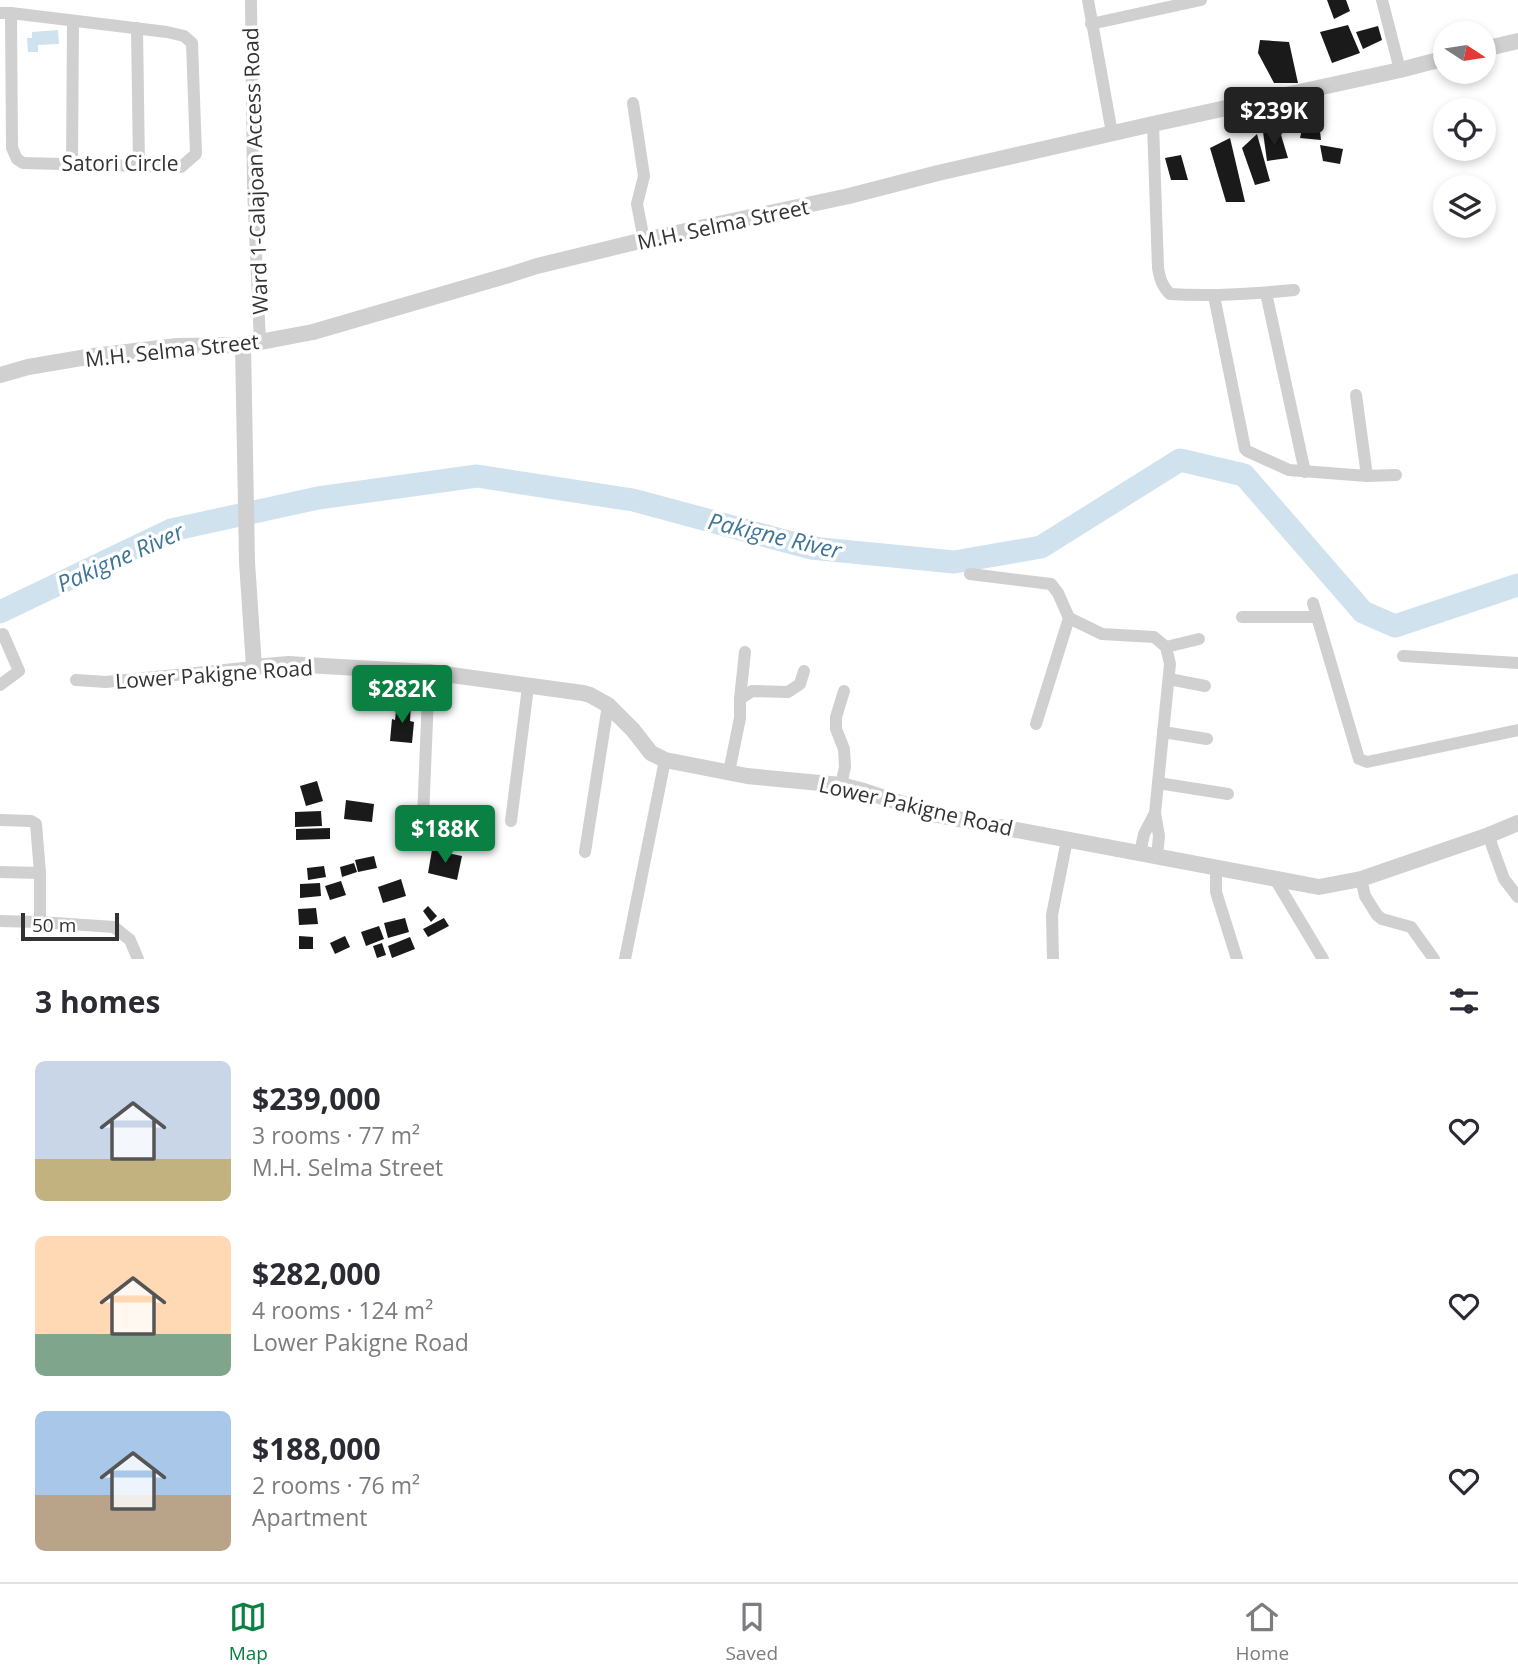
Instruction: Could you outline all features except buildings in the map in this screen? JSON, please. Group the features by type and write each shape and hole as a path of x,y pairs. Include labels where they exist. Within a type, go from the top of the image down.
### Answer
{"street":[{"name":"Ward 1-Calajoan Access Road","path":"251,0 254,216 260,342"},
{"path":"1088,0 1112,133"},
{"path":"1091,24 1201,0"},
{"path":"1382,0 1400,70"},
{"name":"Satori Circle","path":"6,13 73,21 184,36 192,43 195,155 181,167 23,163 17,159 12,148 6,74 6,13"},
{"path":"72,165 73,21"},
{"path":"137,28 139,166"},
{"path":"1496,46 1518,41"},
{"name":"M.H. Selma Street","path":"0,375 28,367 105,354 177,346 243,345 313,332 537,266 644,240 849,196 938,173 1433,61"},
{"path":"633,103 644,176 637,202 644,240"},
{"path":"1153,124 1158,268 1161,281 1170,294 1214,296 1294,290"},
{"path":"1266,293 1306,471"},
{"path":"1214,296 1245,449 1249,453 1289,470 1367,476 1396,475"},
{"path":"243,345 247,562 254,667"},
{"path":"1356,395 1367,476"},
{"path":"970,574 1051,584 1069,618 1102,634 1154,637 1166,647 1170,664 1155,813 1157,856"},
{"path":"1313,603 1359,760 1367,762 1518,730"},
{"path":"1242,617 1317,618"},
{"path":"1036,724 1069,618"},
{"path":"0,685 19,671 2,635 17,628"},
{"path":"1166,647 1199,639"},
{"path":"729,772 740,718 745,652"},
{"path":"1403,656 1518,663"},
{"name":"Lower Pakigne Road","path":"76,680 106,682 288,664 429,672 587,694 608,705 651,753 665,760 747,776 841,785 937,815 1319,887 1361,879 1518,823"},
{"path":"740,699 752,691 788,692 800,684 804,671"},
{"path":"422,842 429,672"},
{"path":"1169,679 1205,686"},
{"path":"511,821 528,687"},
{"path":"841,785 845,767 844,749 836,729 836,717 844,691"},
{"path":"585,852 608,705"},
{"path":"1163,732 1207,739"},
{"path":"625,959 665,760"},
{"path":"1158,783 1228,794"},
{"path":"1140,853 1144,834 1155,813"},
{"path":"0,820 31,821 36,824 40,922"},
{"path":"1489,835 1504,879 1518,897"},
{"path":"1053,959 1052,915 1067,839"},
{"path":"1216,867 1216,892 1237,959"},
{"path":"0,872 40,873"},
{"path":"1275,878 1323,959"},
{"path":"1361,879 1365,896 1377,915 1382,919 1411,927 1434,959"},
{"path":"0,921 114,927 130,940 138,959"}],"water":[{"path":"58,30 59,44 38,45 38,52 28,52 27,38 32,38 32,32"}],"waterway":[{"name":"Pakigne River","path":"0,612 171,530 318,498 477,476 633,500 811,548 954,562 1041,547 1180,460 1244,475 1363,612 1395,626 1518,585"}]}
